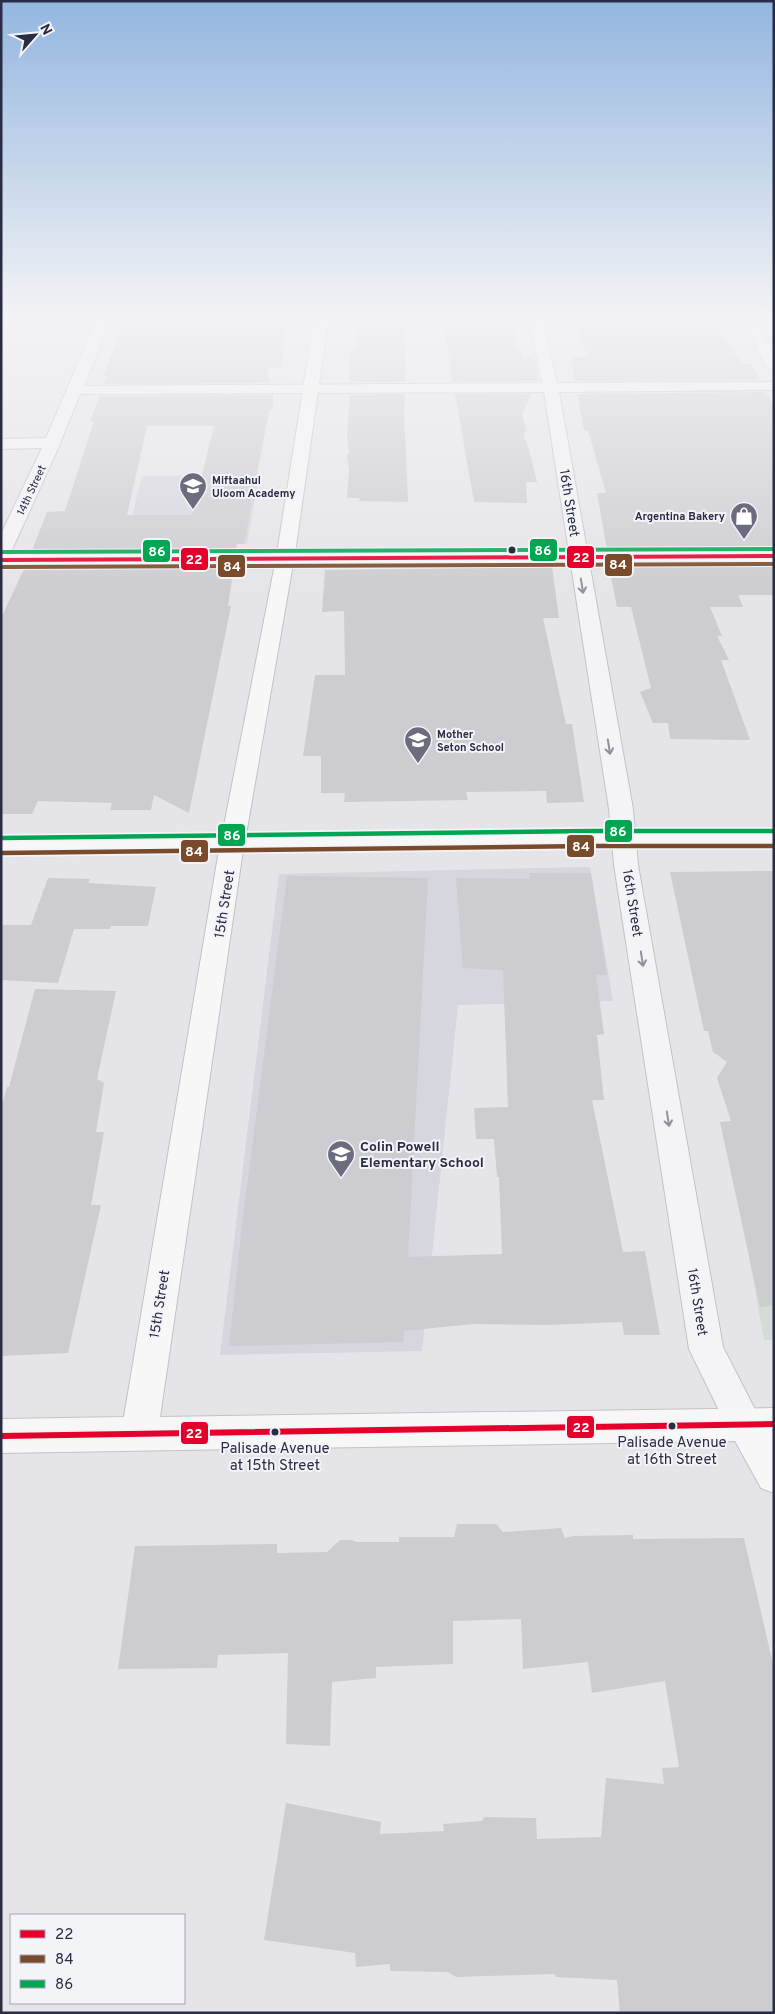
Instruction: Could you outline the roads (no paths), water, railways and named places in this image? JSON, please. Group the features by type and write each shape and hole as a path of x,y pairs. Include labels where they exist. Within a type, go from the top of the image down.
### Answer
{"street":[{"name":"14th Street","path":"1,554 67,408"},
{"name":"15th Street","path":"139,1435 232,844 285,558 309,408"},
{"name":"16th Street","path":"553,408 621,809 623,838 706,1349 759,1424 774,1476"},
{"path":"1,444 52,443"},
{"path":"1,560 774,556"},
{"path":"1,846 623,838 774,838"},
{"path":"1,1436 759,1424"}],"place":[{"name":"Miftaahul Uloom Academy","path":"193,510"},
{"name":"Argentina Bakery","path":"744,540"},
{"name":"Mother Seton School","path":"418,764"},
{"name":"Colin Powell Elementary School","path":"341,1178"},
{"name":"Palisade Avenue at 16th Street","path":"672,1426"},
{"name":"Palisade Avenue at 15th Street","path":"275,1432"}]}
